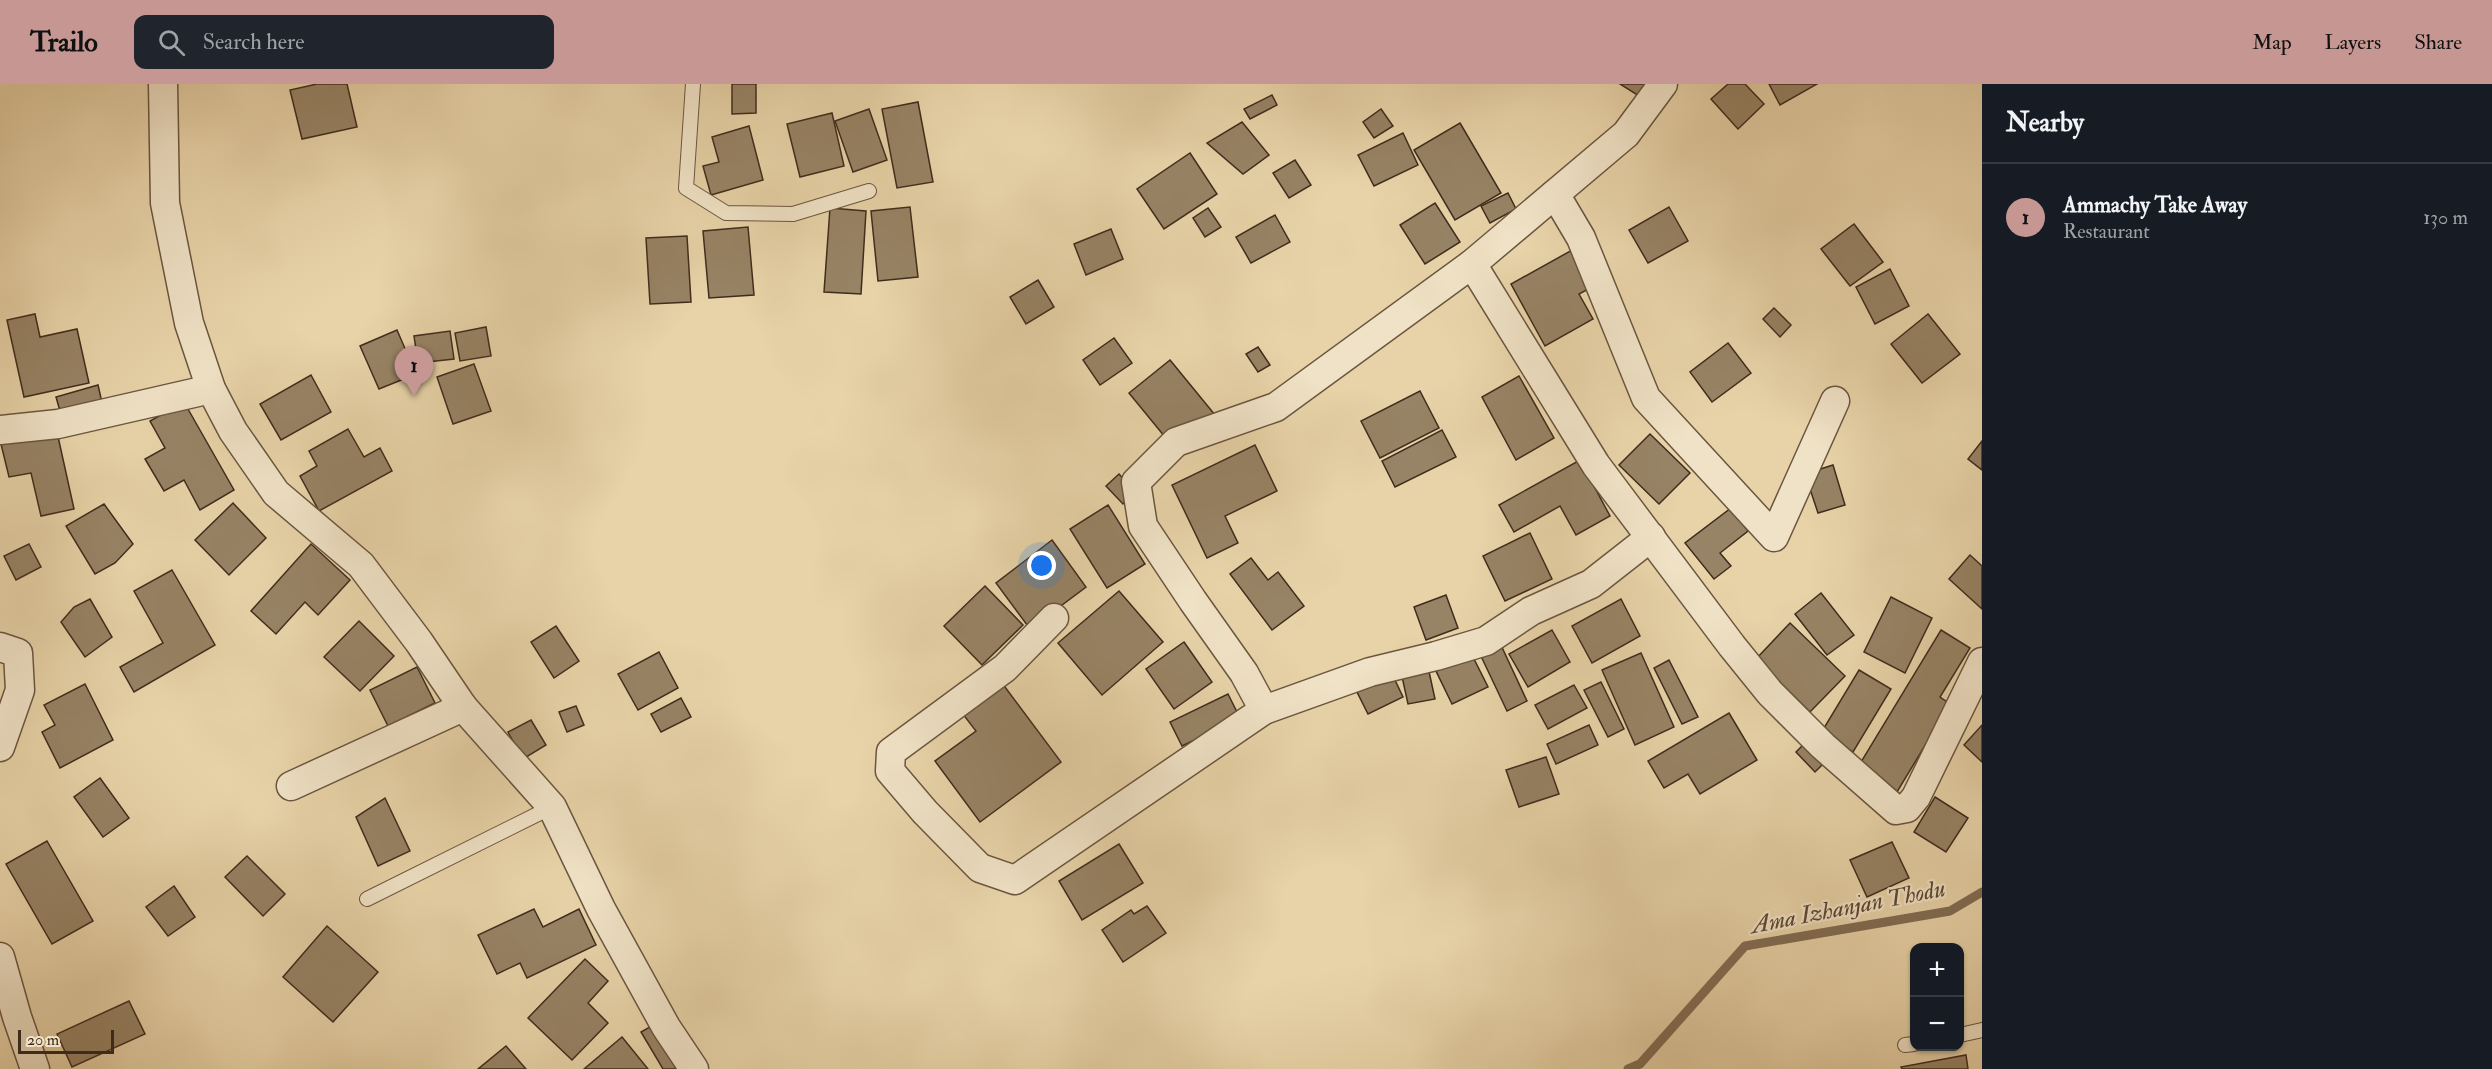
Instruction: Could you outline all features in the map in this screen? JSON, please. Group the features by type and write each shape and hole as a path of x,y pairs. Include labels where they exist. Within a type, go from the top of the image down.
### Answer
{"street":[{"path":"163,84 165,203 189,323 211,389 233,431 276,493 361,565 463,707 552,807 601,909 666,1027 694,1069"},
{"path":"1264,710 1244,673 1143,526 1136,482 1176,442 1276,407 1472,264 1626,134 1663,84"},
{"path":"1555,194 1581,238 1646,398 1774,537 1835,400"},
{"path":"1472,264 1596,465 1770,693 1823,746 1896,810 1907,808 1916,796 1982,662"},
{"path":"0,430 58,424 211,389"},
{"path":"1054,618 1005,668 891,752 890,771 925,812 980,868 1015,880 1264,710 1370,672 1436,656 1486,640 1531,612 1591,584 1651,537"},
{"path":"0,647 18,653 20,690 0,747"},
{"path":"291,786 463,707"},
{"path":"0,957 35,1069"}],"lane":[{"path":"693,84 686,188 726,213 793,214 869,191"},
{"path":"367,899 552,807"},
{"path":"1964,1034 1982,1030"}],"building":[{"path":"317,84 347,84 357,127 302,139 290,90"},
{"path":"732,84 756,84 756,113 732,114"},
{"path":"1620,84 1646,84 1639,96"},
{"path":"1728,84 1745,84 1764,104 1738,129 1711,99"},
{"path":"1769,84 1817,84 1780,105"},
{"path":"1272,95 1277,105 1250,119 1244,109"},
{"path":"918,102 933,182 897,188 882,109"},
{"path":"869,109 887,160 853,172 835,121"},
{"path":"1381,109 1393,126 1374,138 1363,122"},
{"path":"832,113 844,166 800,177 787,124"},
{"path":"1242,122 1269,155 1243,174 1207,143"},
{"path":"1460,123 1501,193 1455,220 1414,150"},
{"path":"749,126 763,180 711,195 703,166 719,162 712,137"},
{"path":"1403,133 1418,165 1374,186 1358,155"},
{"path":"1190,153 1217,194 1164,229 1137,189"},
{"path":"1295,160 1311,185 1289,198 1273,173"},
{"path":"1508,193 1516,209 1490,223 1481,206"},
{"path":"1435,203 1460,242 1425,264 1400,225"},
{"path":"910,207 918,277 878,281 871,211"},
{"path":"1669,207 1688,241 1648,263 1629,230"},
{"path":"830,208 866,211 861,294 824,292"},
{"path":"1208,208 1221,227 1205,237 1193,218"},
{"path":"1275,215 1290,242 1251,263 1236,237"},
{"path":"1854,224 1883,262 1850,286 1821,249"},
{"path":"748,227 754,295 709,298 703,231"},
{"path":"1111,229 1123,259 1086,275 1074,244"},
{"path":"687,236 691,302 650,304 646,238"},
{"path":"1574,249 1594,286 1579,294 1593,319 1545,346 1511,284"},
{"path":"1890,269 1909,306 1875,324 1856,287"},
{"path":"1038,280 1054,307 1026,324 1010,297"},
{"path":"1774,308 1791,325 1780,337 1763,319"},
{"path":"35,314 40,337 77,329 89,383 24,397 7,320"},
{"path":"1928,314 1960,354 1922,383 1891,344"},
{"path":"486,327 491,356 460,361 455,333"},
{"path":"397,330 416,374 379,389 360,346"},
{"path":"450,331 454,359 418,363 414,336"},
{"path":"1114,338 1132,363 1100,385 1083,360"},
{"path":"1728,343 1751,373 1712,402 1690,372"},
{"path":"1258,347 1270,365 1258,372 1246,354"},
{"path":"1170,360 1215,415 1174,448 1129,393"},
{"path":"474,364 491,411 453,424 437,377"},
{"path":"311,375 331,412 281,440 260,404"},
{"path":"1519,376 1554,438 1516,460 1482,397"},
{"path":"98,385 103,407 62,418 56,397"},
{"path":"1420,391 1439,428 1380,458 1361,421"},
{"path":"184,402 234,490 200,510 184,480 164,491 145,459 165,448 150,421"},
{"path":"348,429 364,457 380,448 392,471 319,511 300,476 317,466 309,451"},
{"path":"1442,430 1456,457 1395,487 1382,461"},
{"path":"57,432 74,509 41,516 31,473 9,477 1,444"},
{"path":"1650,434 1690,473 1659,504 1619,465"},
{"path":"1982,441 1982,470 1968,459"},
{"path":"1255,445 1277,491 1225,516 1238,543 1207,558 1172,485"},
{"path":"1580,460 1610,516 1576,535 1560,506 1514,532 1499,505"},
{"path":"1833,465 1845,505 1818,513 1805,474"},
{"path":"1119,474 1135,492 1123,504 1106,486"},
{"path":"233,503 266,538 229,575 195,540"},
{"path":"104,504 133,544 115,563 95,574 66,526"},
{"path":"1108,505 1145,564 1107,588 1070,529"},
{"path":"1731,508 1748,531 1720,553 1731,566 1714,579 1685,543"},
{"path":"1530,533 1552,579 1505,601 1483,556"},
{"path":"1052,540 1086,587 1030,629 996,583"},
{"path":"29,544 41,567 16,580 4,556"},
{"path":"311,544 350,580 318,615 305,602 276,634 251,611"},
{"path":"1970,555 1982,566 1982,609 1949,579"},
{"path":"1251,558 1268,580 1278,572 1304,606 1272,630 1230,574"},
{"path":"172,570 215,645 134,692 120,667 163,643 134,591"},
{"path":"985,586 1023,625 982,665 944,626"},
{"path":"1119,591 1163,642 1102,695 1058,643"},
{"path":"1821,593 1854,635 1827,655 1795,614"},
{"path":"1446,595 1458,628 1426,640 1414,607"},
{"path":"1891,597 1932,618 1905,673 1864,652"},
{"path":"90,599 112,637 85,657 61,622 74,607"},
{"path":"1621,599 1640,636 1592,663 1572,626"},
{"path":"359,621 394,656 360,691 324,657"},
{"path":"1790,623 1845,676 1810,712 1756,659"},
{"path":"556,626 579,661 554,678 531,642"},
{"path":"1552,630 1570,662 1528,687 1509,654"},
{"path":"1941,630 1970,648 1940,697 1950,704 1897,792 1858,767"},
{"path":"1184,642 1212,682 1174,709 1146,669"},
{"path":"1500,643 1527,701 1507,711 1479,652"},
{"path":"659,652 678,688 638,710 618,674"},
{"path":"1641,653 1674,727 1635,745 1602,670"},
{"path":"1472,655 1488,687 1452,704 1436,671"},
{"path":"1669,660 1698,717 1682,724 1654,668"},
{"path":"417,667 435,703 388,726 370,690"},
{"path":"1428,667 1435,699 1408,704 1401,672"},
{"path":"1859,670 1891,689 1853,752 1821,733"},
{"path":"1393,676 1403,697 1368,714 1357,692"},
{"path":"1601,682 1624,729 1608,737 1584,690"},
{"path":"1002,683 1061,762 980,822 935,761 976,731 962,713"},
{"path":"85,684 113,740 60,768 42,732 55,725 44,705"},
{"path":"1574,685 1587,708 1548,729 1535,705"},
{"path":"1228,694 1240,718 1182,746 1170,722"},
{"path":"681,698 691,717 661,732 651,714"},
{"path":"576,706 584,725 567,732 559,712"},
{"path":"1729,713 1757,760 1700,794 1688,774 1664,788 1648,761"},
{"path":"531,720 546,745 523,759 508,732"},
{"path":"1589,725 1598,745 1556,764 1547,744"},
{"path":"1982,725 1982,762 1964,745"},
{"path":"1806,742 1825,762 1815,772 1796,752"},
{"path":"1546,757 1559,794 1519,807 1506,770"},
{"path":"100,778 129,818 103,837 74,797"},
{"path":"1935,797 1968,818 1946,852 1914,832"},
{"path":"385,798 410,851 378,866 356,817"},
{"path":"47,841 93,921 52,944 6,864"},
{"path":"1892,842 1909,878 1867,897 1850,860"},
{"path":"1119,844 1143,883 1082,920 1059,881"},
{"path":"247,856 285,894 263,916 225,877"},
{"path":"174,886 195,917 168,936 146,907"},
{"path":"1147,906 1166,933 1123,962 1102,930 1131,910 1134,914"},
{"path":"534,909 543,927 579,909 596,945 527,978 520,963 497,974 478,935"},
{"path":"327,926 378,972 333,1022 283,977"},
{"path":"585,959 608,981 588,1003 608,1023 572,1060 528,1018"},
{"path":"129,1001 145,1034 72,1067 57,1034"},
{"path":"655,1024 679,1066 674,1069 663,1069 641,1032"},
{"path":"622,1037 648,1069 584,1069"},
{"path":"506,1046 526,1069 478,1069"},
{"path":"1966,1055 1968,1069 1902,1069 1901,1067"}],"waterway":[{"name":"Ama Izhanjan Thodu","path":"1628,1069 1640,1064 1745,946 1950,911 1982,892"}],"place":[{"name":"Ammachy Take Away","path":"414,396"}]}
